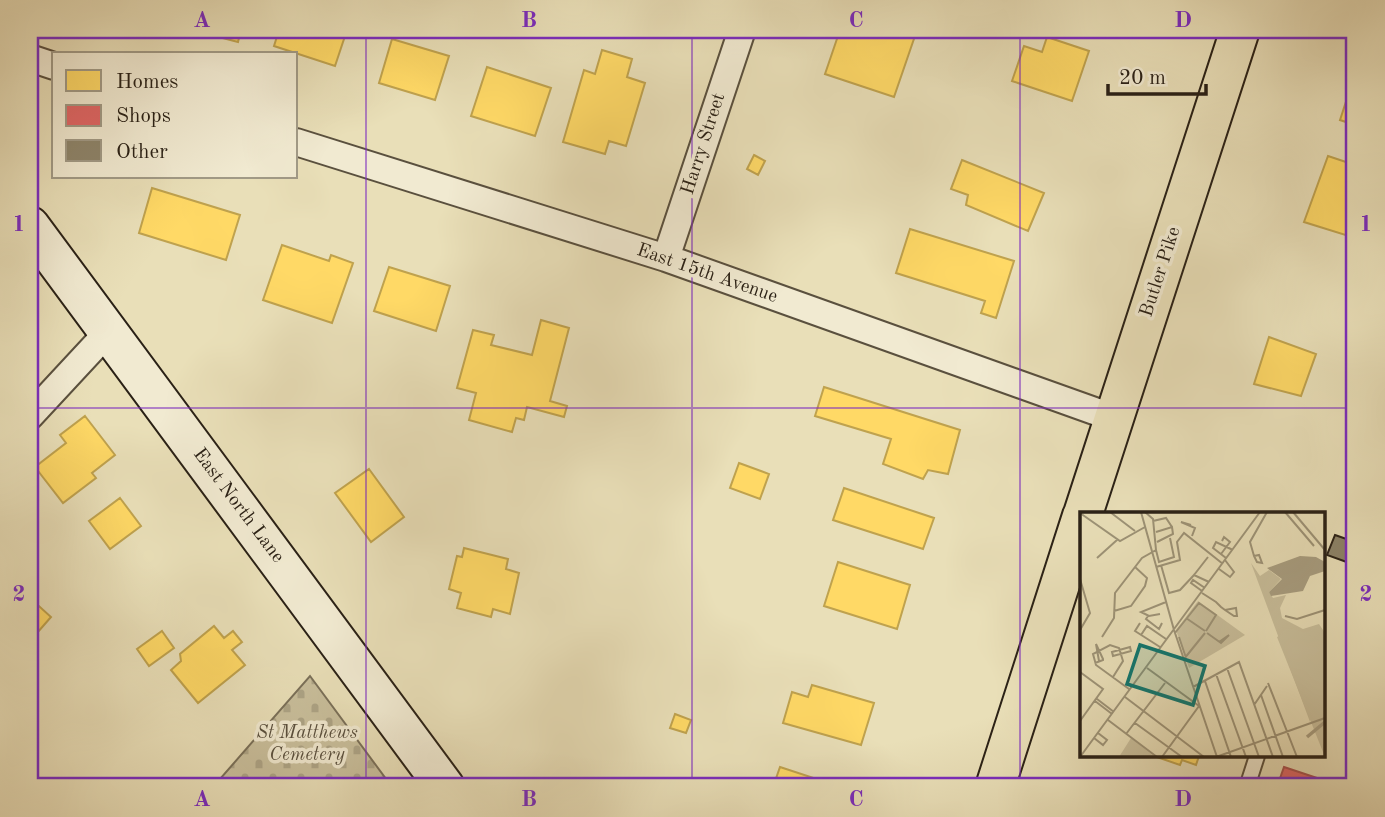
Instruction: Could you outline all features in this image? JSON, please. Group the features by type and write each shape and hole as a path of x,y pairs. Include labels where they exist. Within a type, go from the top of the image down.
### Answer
{"main road":[{"name":"Butler Pike","path":"1084,512 1240,30"},
{"name":"Butler Pike","path":"995,787 1080,524"}],"street":[{"name":"Harry Street","path":"666,258 743,30"},
{"path":"30,58 52,65"},
{"name":"East 15th Avenue","path":"298,143 666,258 1114,418"},
{"name":"East North Lane","path":"30,226 445,787"},
{"path":"30,416 108,332"}],"lane":[{"path":"1247,787 1256,758"}],"green space":[{"name":"St Matthews Cemetery","path":"310,676 392,787 213,787"}],"building: Homes":[{"path":"192,30 241,30 238,42"},
{"path":"279,30 347,30 335,66 274,46"},
{"path":"840,30 917,30 894,97 825,74"},
{"path":"1047,37 1089,51 1072,101 1012,81 1024,46 1042,52"},
{"path":"392,39 449,56 435,100 379,83"},
{"path":"602,50 632,59 627,77 645,83 626,146 609,141 605,154 563,142 584,70 595,74"},
{"path":"487,67 551,88 535,136 471,116"},
{"path":"1355,80 1355,125 1340,120"},
{"path":"754,155 765,161 758,175 747,169"},
{"path":"1328,156 1355,165 1355,238 1304,222"},
{"path":"962,160 1044,193 1028,231 966,205 968,195 951,189"},
{"path":"152,188 240,215 226,260 139,233"},
{"path":"910,229 1014,261 996,318 981,313 985,301 896,273"},
{"path":"282,245 329,261 331,255 353,263 332,323 263,300"},
{"path":"389,267 450,286 436,331 374,311"},
{"path":"541,320 569,328 550,401 567,406 564,417 527,407 524,420 516,418 512,432 469,420 476,393 457,388 473,330 494,335 491,345 532,355"},
{"path":"1269,337 1316,354 1301,396 1254,384"},
{"path":"824,387 960,430 948,474 928,470 923,479 883,464 891,439 815,416"},
{"path":"85,416 115,455 92,473 96,478 63,503 35,467 66,443 60,435"},
{"path":"739,463 769,474 760,499 730,488"},
{"path":"369,469 404,517 371,542 335,493"},
{"path":"844,488 934,518 923,549 833,520"},
{"path":"120,498 141,526 110,549 89,521"},
{"path":"464,548 508,559 506,569 519,573 510,614 493,609 491,617 457,608 461,593 449,589 457,556 462,557"},
{"path":"838,562 910,585 897,629 824,606"},
{"path":"30,598 51,617 37,633 30,627"},
{"path":"214,626 224,638 233,631 242,642 232,650 245,665 198,703 171,670 181,661 180,654"},
{"path":"162,631 174,648 149,666 137,649"},
{"path":"812,685 874,703 861,745 783,723 792,692 808,697"},
{"path":"675,714 691,720 686,733 670,728"},
{"path":"1160,758 1198,758 1196,765 1182,760 1180,765"},
{"path":"780,767 835,785 773,787"}],"building: Shops":[{"path":"1284,767 1344,787 1277,787"}],"building: Other":[{"path":"1335,535 1355,542 1355,565 1327,555"}]}
